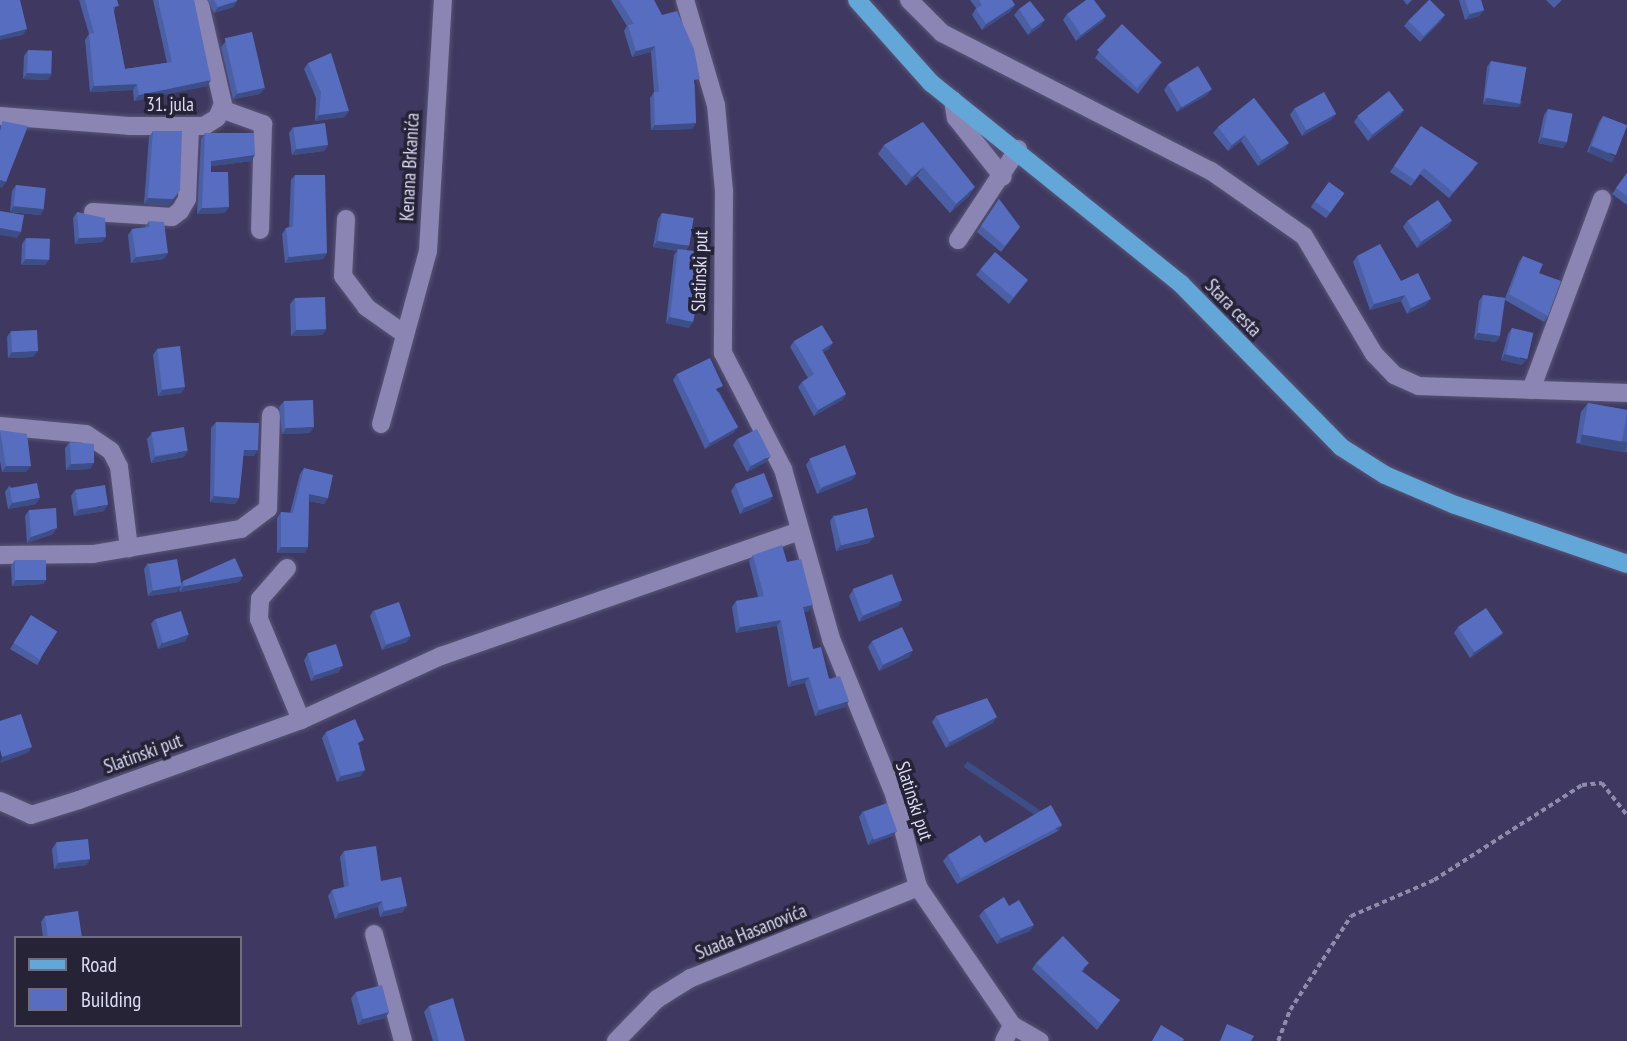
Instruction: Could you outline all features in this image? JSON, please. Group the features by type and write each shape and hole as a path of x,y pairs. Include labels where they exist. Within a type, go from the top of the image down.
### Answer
{"main road":[{"name":"Stara cesta","path":"857,0 953,100 1018,149 1181,284 1340,447 1385,475 1455,505 1627,564"}],"street":[{"name":"31. jula","path":"0,116 204,126 221,109 199,0"},
{"name":"Kenana Brkanića","path":"381,424 403,333 428,251 443,0"},
{"name":"Slatinski put","path":"685,0 716,105 724,192 723,353 783,469 831,639 894,794 918,887 1008,1033 1040,1041"},
{"path":"909,0 942,33 1211,171 1304,236 1374,354 1394,375 1419,386 1627,393"},
{"path":"953,100 957,118 1003,177"},
{"path":"221,109 262,124 260,230"},
{"path":"93,212 172,217 180,211 187,199 190,126"},
{"path":"958,240 1003,177 1018,149"},
{"path":"1531,390 1602,200"},
{"path":"346,219 343,276 366,307 403,333"},
{"path":"0,555 129,548 241,529 259,519 268,509 271,415"},
{"path":"0,426 86,434 111,451 119,467 129,548"},
{"name":"Slatinski put","path":"0,801 31,815 301,720 442,656 800,531"},
{"path":"287,568 260,599 259,618 301,720"},
{"name":"Suada Hasanovića","path":"616,1041 656,999 691,978 918,887"},
{"path":"373,934 403,1041"}],"path":[{"path":"1278,1041 1290,1010 1351,916 1434,880 1583,785 1602,783 1627,816"}],"building":[{"path":"0,0 20,0 27,29 0,36"},
{"path":"85,0 117,0 119,6 113,7 125,69 172,62 158,0 194,0 211,80 139,95 137,84 94,86 89,34 94,33"},
{"path":"214,0 237,0 237,1 218,7"},
{"path":"619,0 654,0 662,15 677,11 694,49 700,79 694,80 696,123 655,125 654,92 659,92 655,46 636,51 628,25 634,24"},
{"path":"979,0 1012,0 1015,5 986,24 976,9 982,5"},
{"path":"1086,0 1094,0 1106,16 1081,35 1067,14"},
{"path":"1429,0 1445,15 1424,36 1408,21"},
{"path":"1465,0 1481,0 1484,10 1470,14"},
{"path":"1030,1 1045,20 1032,29 1019,9"},
{"path":"1122,24 1162,62 1137,88 1097,50"},
{"path":"252,32 265,88 238,94 225,38"},
{"path":"28,50 52,51 51,74 27,73"},
{"path":"331,53 349,111 319,115 321,92 308,63"},
{"path":"1491,61 1526,67 1520,104 1485,97"},
{"path":"1198,66 1212,89 1182,107 1168,84"},
{"path":"1389,91 1404,110 1372,135 1357,116"},
{"path":"1324,92 1336,114 1306,130 1294,108"},
{"path":"1254,98 1289,143 1262,160 1245,135 1232,145 1218,127"},
{"path":"1548,109 1573,114 1567,142 1542,137"},
{"path":"1603,116 1627,125 1616,155 1592,146"},
{"path":"2,121 28,126 6,182 0,180"},
{"path":"923,122 975,187 956,204 923,167 912,177 884,145"},
{"path":"325,123 328,145 296,149 293,127"},
{"path":"1421,126 1478,163 1453,192 1424,168 1415,180 1394,166"},
{"path":"153,131 182,131 180,190 173,199 148,198"},
{"path":"205,133 254,133 255,155 211,161 211,172 228,172 229,207 202,208"},
{"path":"1627,173 1627,196 1616,188"},
{"path":"295,175 325,175 327,253 289,257 286,228 293,227"},
{"path":"1329,182 1344,193 1330,213 1315,201"},
{"path":"16,185 46,188 44,209 14,206"},
{"path":"999,199 1020,227 1005,246 981,226"},
{"path":"1438,200 1452,221 1421,241 1407,221"},
{"path":"0,211 24,215 21,232 0,228"},
{"path":"77,212 105,218 106,237 79,238"},
{"path":"662,213 694,218 689,246 658,241"},
{"path":"149,221 164,222 168,253 136,257 132,229 150,227"},
{"path":"26,238 50,239 49,260 25,259"},
{"path":"1380,244 1401,281 1418,273 1431,299 1411,308 1405,295 1374,304 1357,256"},
{"path":"678,249 709,253 693,322 670,317"},
{"path":"995,252 1028,280 1013,297 980,270"},
{"path":"1523,256 1543,264 1539,273 1561,281 1548,316 1509,294"},
{"path":"1483,295 1505,298 1499,336 1478,333"},
{"path":"325,297 326,329 296,330 295,298"},
{"path":"822,325 833,343 822,350 846,394 818,410 802,382 814,374 794,341"},
{"path":"1512,328 1533,333 1527,359 1506,354"},
{"path":"37,330 38,351 12,352 11,331"},
{"path":"180,346 185,387 162,389 157,349"},
{"path":"710,358 723,386 716,389 738,427 710,443 677,374"},
{"path":"313,400 314,427 285,428 284,401"},
{"path":"1588,403 1627,410 1622,441 1582,435"},
{"path":"216,422 259,423 258,450 244,450 239,498 214,496"},
{"path":"184,427 188,451 155,456 151,432"},
{"path":"757,429 771,456 751,466 737,439"},
{"path":"0,430 27,434 31,466 6,466"},
{"path":"70,442 94,444 94,463 71,464"},
{"path":"845,445 856,474 821,488 810,459"},
{"path":"304,468 333,475 328,498 309,494 308,547 281,547 281,512 293,513"},
{"path":"764,473 773,496 744,507 735,484"},
{"path":"37,483 40,498 12,503 10,488"},
{"path":"105,485 108,505 78,509 75,490"},
{"path":"56,508 57,528 31,537 29,510"},
{"path":"867,508 874,537 841,545 834,516"},
{"path":"782,545 787,562 801,559 813,605 803,607 813,649 821,647 829,679 840,676 849,701 819,710 809,677 792,681 781,620 740,627 736,601 764,596 753,555"},
{"path":"235,558 243,576 184,586 183,581"},
{"path":"177,559 182,586 153,591 148,564"},
{"path":"15,560 46,560 46,580 15,580"},
{"path":"892,574 902,600 863,615 853,589"},
{"path":"399,602 411,636 386,645 374,610"},
{"path":"1486,608 1503,633 1475,652 1458,627"},
{"path":"181,611 189,635 163,643 155,619"},
{"path":"31,615 57,631 40,659 14,643"},
{"path":"902,627 913,651 883,665 872,641"},
{"path":"336,644 343,666 315,675 307,653"},
{"path":"987,698 997,717 950,742 936,716"},
{"path":"21,714 32,747 2,757 0,721"},
{"path":"355,719 364,740 358,743 365,770 341,776 326,732"},
{"path":"887,803 897,831 874,840 864,812"},
{"path":"1051,805 1062,825 961,878 948,855 980,835 985,843"},
{"path":"88,839 90,859 58,862 56,842"},
{"path":"376,846 381,881 401,877 407,906 384,911 382,901 339,913 332,890 349,886 344,851"},
{"path":"1004,897 1009,906 1019,900 1034,925 1001,938 984,910"},
{"path":"78,911 82,936 48,936 45,916"},
{"path":"1063,936 1089,963 1081,971 1120,1000 1101,1024 1036,963"},
{"path":"382,985 389,1012 363,1019 356,992"},
{"path":"453,998 465,1041 439,1041 429,1006"},
{"path":"1227,1024 1254,1036 1251,1041 1220,1041"},
{"path":"1161,1025 1184,1039 1183,1041 1152,1041"}]}
